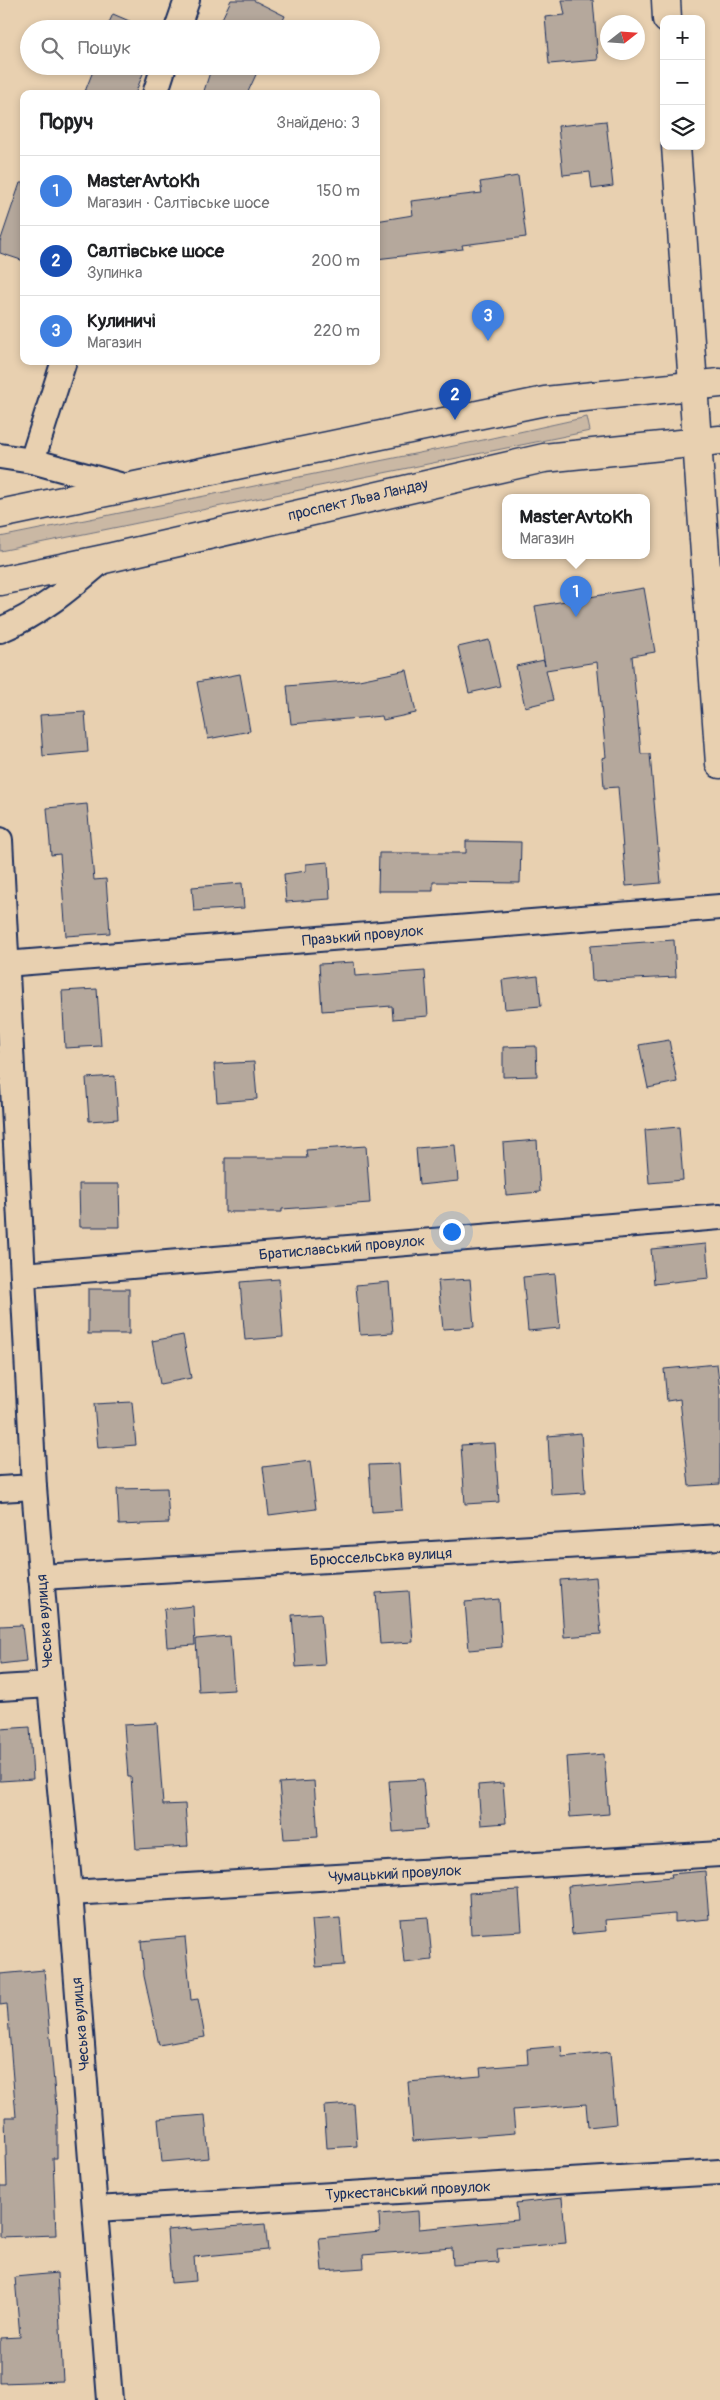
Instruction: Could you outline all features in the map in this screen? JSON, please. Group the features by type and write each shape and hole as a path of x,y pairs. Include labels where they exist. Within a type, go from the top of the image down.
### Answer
{"main road":[{"path":"666,0 667,15"},
{"path":"676,150 693,385 708,441 720,764"},
{"path":"0,514 545,401 720,383"},
{"name":"проспект Льва Ландау","path":"0,581 544,458 708,441"}],"street":[{"path":"180,20 187,0"},
{"path":"156,90 161,75"},
{"path":"32,461 63,365"},
{"path":"0,456 32,461 128,487"},
{"path":"0,630 20,622 52,602 104,559"},
{"name":"Чеська вулиця","path":"0,840 5,964 34,1487 50,1685 70,1894 110,2400"},
{"name":"Празький провулок","path":"5,964 720,907"},
{"name":"Братиславський провулок","path":"23,1274 720,1217"},
{"path":"0,1489 34,1487"},
{"name":"Брюссельська вулиця","path":"41,1577 720,1536"},
{"path":"0,1688 50,1685"},
{"name":"Чумацький провулок","path":"70,1894 720,1854"},
{"name":"Туркестанський провулок","path":"96,2209 720,2172"}],"shaded area":[{"path":"587,417 590,431 0,551 0,537 474,442"}],"building":[{"path":"231,0 253,0 285,16 283,20 221,20"},
{"path":"562,0 593,0 598,60 549,64 545,17 565,15"},
{"path":"113,14 127,20 110,20"},
{"path":"91,75 142,75 137,90 86,90"},
{"path":"209,75 256,75 249,90 204,90"},
{"path":"606,121 613,186 592,189 590,172 563,175 558,126"},
{"path":"518,176 526,237 462,245 463,249 380,259 380,220 413,215 411,201 482,193 480,182"},
{"path":"20,183 20,260 0,253 0,242"},
{"path":"644,588 655,652 632,656 641,754 650,754 661,883 626,886 618,787 604,788 602,758 606,757 597,662 546,670 553,700 525,707 516,666 544,660 535,606"},
{"path":"489,640 500,686 469,693 458,647"},
{"path":"407,670 416,713 383,720 382,716 291,724 287,686 359,680"},
{"path":"240,674 250,731 208,739 197,682"},
{"path":"85,712 88,752 43,756 40,715"},
{"path":"87,804 94,880 106,879 110,933 66,936 60,854 51,855 47,808"},
{"path":"466,841 521,842 520,883 433,882 433,891 378,891 379,853 466,853"},
{"path":"328,862 330,899 286,902 284,874 306,871 306,864"},
{"path":"242,883 244,908 194,911 192,887"},
{"path":"674,940 676,977 592,981 590,946"},
{"path":"354,962 355,976 425,971 428,1016 393,1019 392,1006 322,1011 319,964"},
{"path":"538,976 541,1006 505,1009 502,980"},
{"path":"97,989 101,1046 65,1048 62,991"},
{"path":"669,1040 677,1082 648,1088 639,1045"},
{"path":"536,1046 537,1076 503,1077 503,1047"},
{"path":"254,1062 257,1099 217,1102 214,1064"},
{"path":"115,1076 118,1119 89,1121 86,1078"},
{"path":"679,1127 683,1180 649,1183 645,1130"},
{"path":"537,1140 540,1192 506,1195 503,1143"},
{"path":"455,1145 458,1181 419,1185 416,1148"},
{"path":"366,1146 370,1203 282,1209 282,1212 225,1212 225,1158 307,1158 306,1150"},
{"path":"79,1184 119,1184 120,1227 80,1227"},
{"path":"706,1244 709,1278 654,1284 651,1249"},
{"path":"555,1274 560,1328 528,1331 523,1277"},
{"path":"279,1279 283,1337 245,1340 240,1282"},
{"path":"470,1279 474,1327 443,1329 438,1281"},
{"path":"389,1282 393,1333 360,1335 356,1285"},
{"path":"88,1289 129,1289 129,1334 88,1334"},
{"path":"183,1335 191,1378 160,1384 152,1341"},
{"path":"717,1364 720,1390 720,1484 689,1486 680,1399 667,1401 664,1369"},
{"path":"132,1402 136,1445 98,1448 94,1404"},
{"path":"581,1433 585,1493 551,1495 548,1436"},
{"path":"495,1443 499,1502 465,1504 461,1445"},
{"path":"310,1461 316,1509 269,1515 263,1467"},
{"path":"399,1464 402,1510 372,1512 369,1465"},
{"path":"167,1488 169,1523 119,1525 117,1489"},
{"path":"596,1577 601,1634 564,1637 560,1580"},
{"path":"409,1591 413,1642 380,1644 376,1593"},
{"path":"499,1599 502,1647 469,1650 465,1602"},
{"path":"193,1606 195,1645 167,1647 164,1609"},
{"path":"321,1613 325,1665 296,1667 292,1615"},
{"path":"22,1625 26,1661 0,1664 0,1626"},
{"path":"230,1636 234,1690 199,1692 196,1639"},
{"path":"157,1723 163,1805 185,1804 188,1846 136,1849 131,1777 128,1777 124,1725"},
{"path":"30,1727 33,1779 0,1781 0,1729"},
{"path":"604,1754 609,1814 570,1817 566,1757"},
{"path":"423,1779 427,1829 393,1832 389,1781"},
{"path":"314,1781 318,1837 284,1839 279,1783"},
{"path":"503,1783 506,1823 481,1825 478,1785"},
{"path":"705,1871 709,1919 675,1922 675,1914 605,1920 606,1931 572,1934 568,1886 672,1877 671,1874"},
{"path":"519,1890 522,1931 471,1934 469,1893"},
{"path":"428,1917 432,1960 404,1963 400,1919"},
{"path":"340,1918 344,1965 316,1967 312,1920"},
{"path":"185,1937 191,2000 198,1999 205,2037 159,2045 144,1976 141,1941"},
{"path":"44,1970 57,2117 57,2158 53,2158 56,2235 0,2237 0,2186 7,2186 5,2117 16,2117 7,2004 0,2005 0,1974"},
{"path":"561,2046 562,2057 610,2052 616,2124 588,2127 586,2104 513,2110 515,2133 413,2141 408,2082 481,2076 480,2068 528,2064 527,2049"},
{"path":"354,2104 357,2146 327,2148 324,2106"},
{"path":"205,2115 209,2158 162,2162 158,2119"},
{"path":"562,2198 566,2243 497,2249 498,2262 453,2265 452,2248 363,2255 364,2268 322,2271 319,2238 380,2232 379,2214 418,2211 419,2229 518,2220 516,2203"},
{"path":"265,2224 268,2250 194,2257 196,2281 171,2283 167,2230"},
{"path":"57,2273 63,2381 0,2383 0,2338 20,2337 15,2277"}],"place":[{"name":"Кулиничі","path":"488,341"},
{"name":"Салтівське шосе","path":"455,420"},
{"name":"MasterAvtoKh","path":"576,617"}]}
